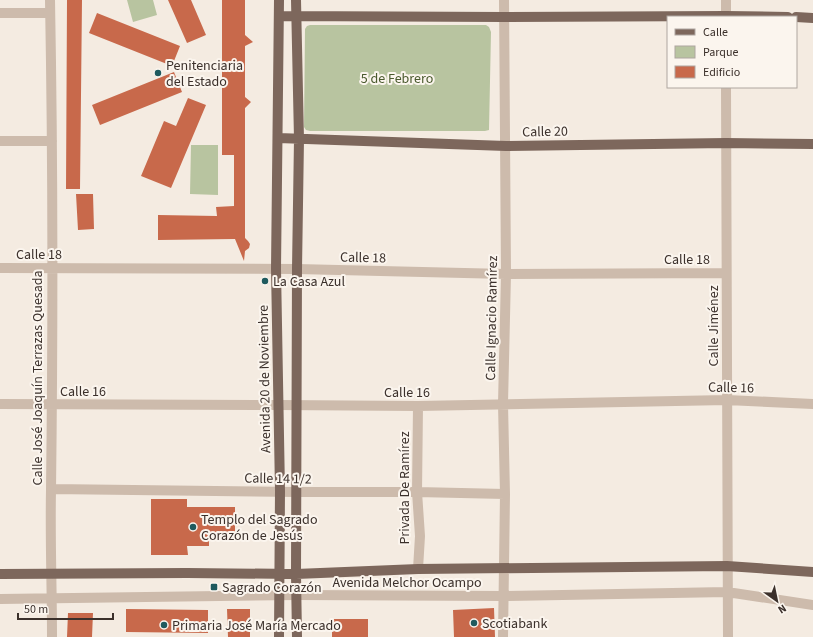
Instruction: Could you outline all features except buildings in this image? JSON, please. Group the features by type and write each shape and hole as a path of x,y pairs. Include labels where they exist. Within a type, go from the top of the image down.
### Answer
{"main road":[{"name":"Avenida 20 de Noviembre","path":"279,0 276,269 280,491 279,637"},
{"path":"296,0 299,139 296,269 297,637"},
{"path":"279,16 667,16"},
{"path":"797,17 813,18"},
{"name":"Calle 20","path":"278,138 506,146 726,143 813,144"},
{"name":"Avenida Melchor Ocampo","path":"0,574 296,574 418,569 727,566 813,572"}],"street":[{"name":"Calle José Joaquín Terrazas Quesada","path":"50,0 52,141 52,637"},
{"name":"Calle Ignacio Ramírez","path":"503,637 505,494 503,404 506,274 504,0"},
{"path":"726,0 726,16"},
{"path":"0,12 50,13"},
{"name":"Calle Jiménez","path":"726,88 728,637"},
{"path":"0,141 52,141"},
{"name":"Calle 18","path":"0,268 296,269 506,274 726,273"},
{"name":"Calle 16","path":"0,404 418,406 727,400 813,404"},
{"name":"Privada De Ramírez","path":"418,406 417,492 420,536 418,569"},
{"name":"Calle 14 1/2","path":"51,489 505,494"},
{"name":"Avenida Melchor Ocampo","path":"0,599 296,595 503,596 727,592 813,605"}],"green space":[{"path":"127,0 153,0 157,15 133,22"},
{"name":"5 de Febrero","path":"310,25 486,25 489,27 491,32 489,130 306,130 304,127 305,29"},
{"path":"191,145 218,145 218,195 190,194"}],"place":[{"name":"Penitenciaria del Estado","path":"158,73"},
{"name":"La Casa Azul","path":"265,281"},
{"name":"Templo del Sagrado Corazón de Jesús","path":"193,527"},
{"name":"Sagrado Corazón","path":"214,587"},
{"name":"Scotiabank","path":"474,623"},
{"name":"Primaria José María Mercado","path":"164,625"}]}
